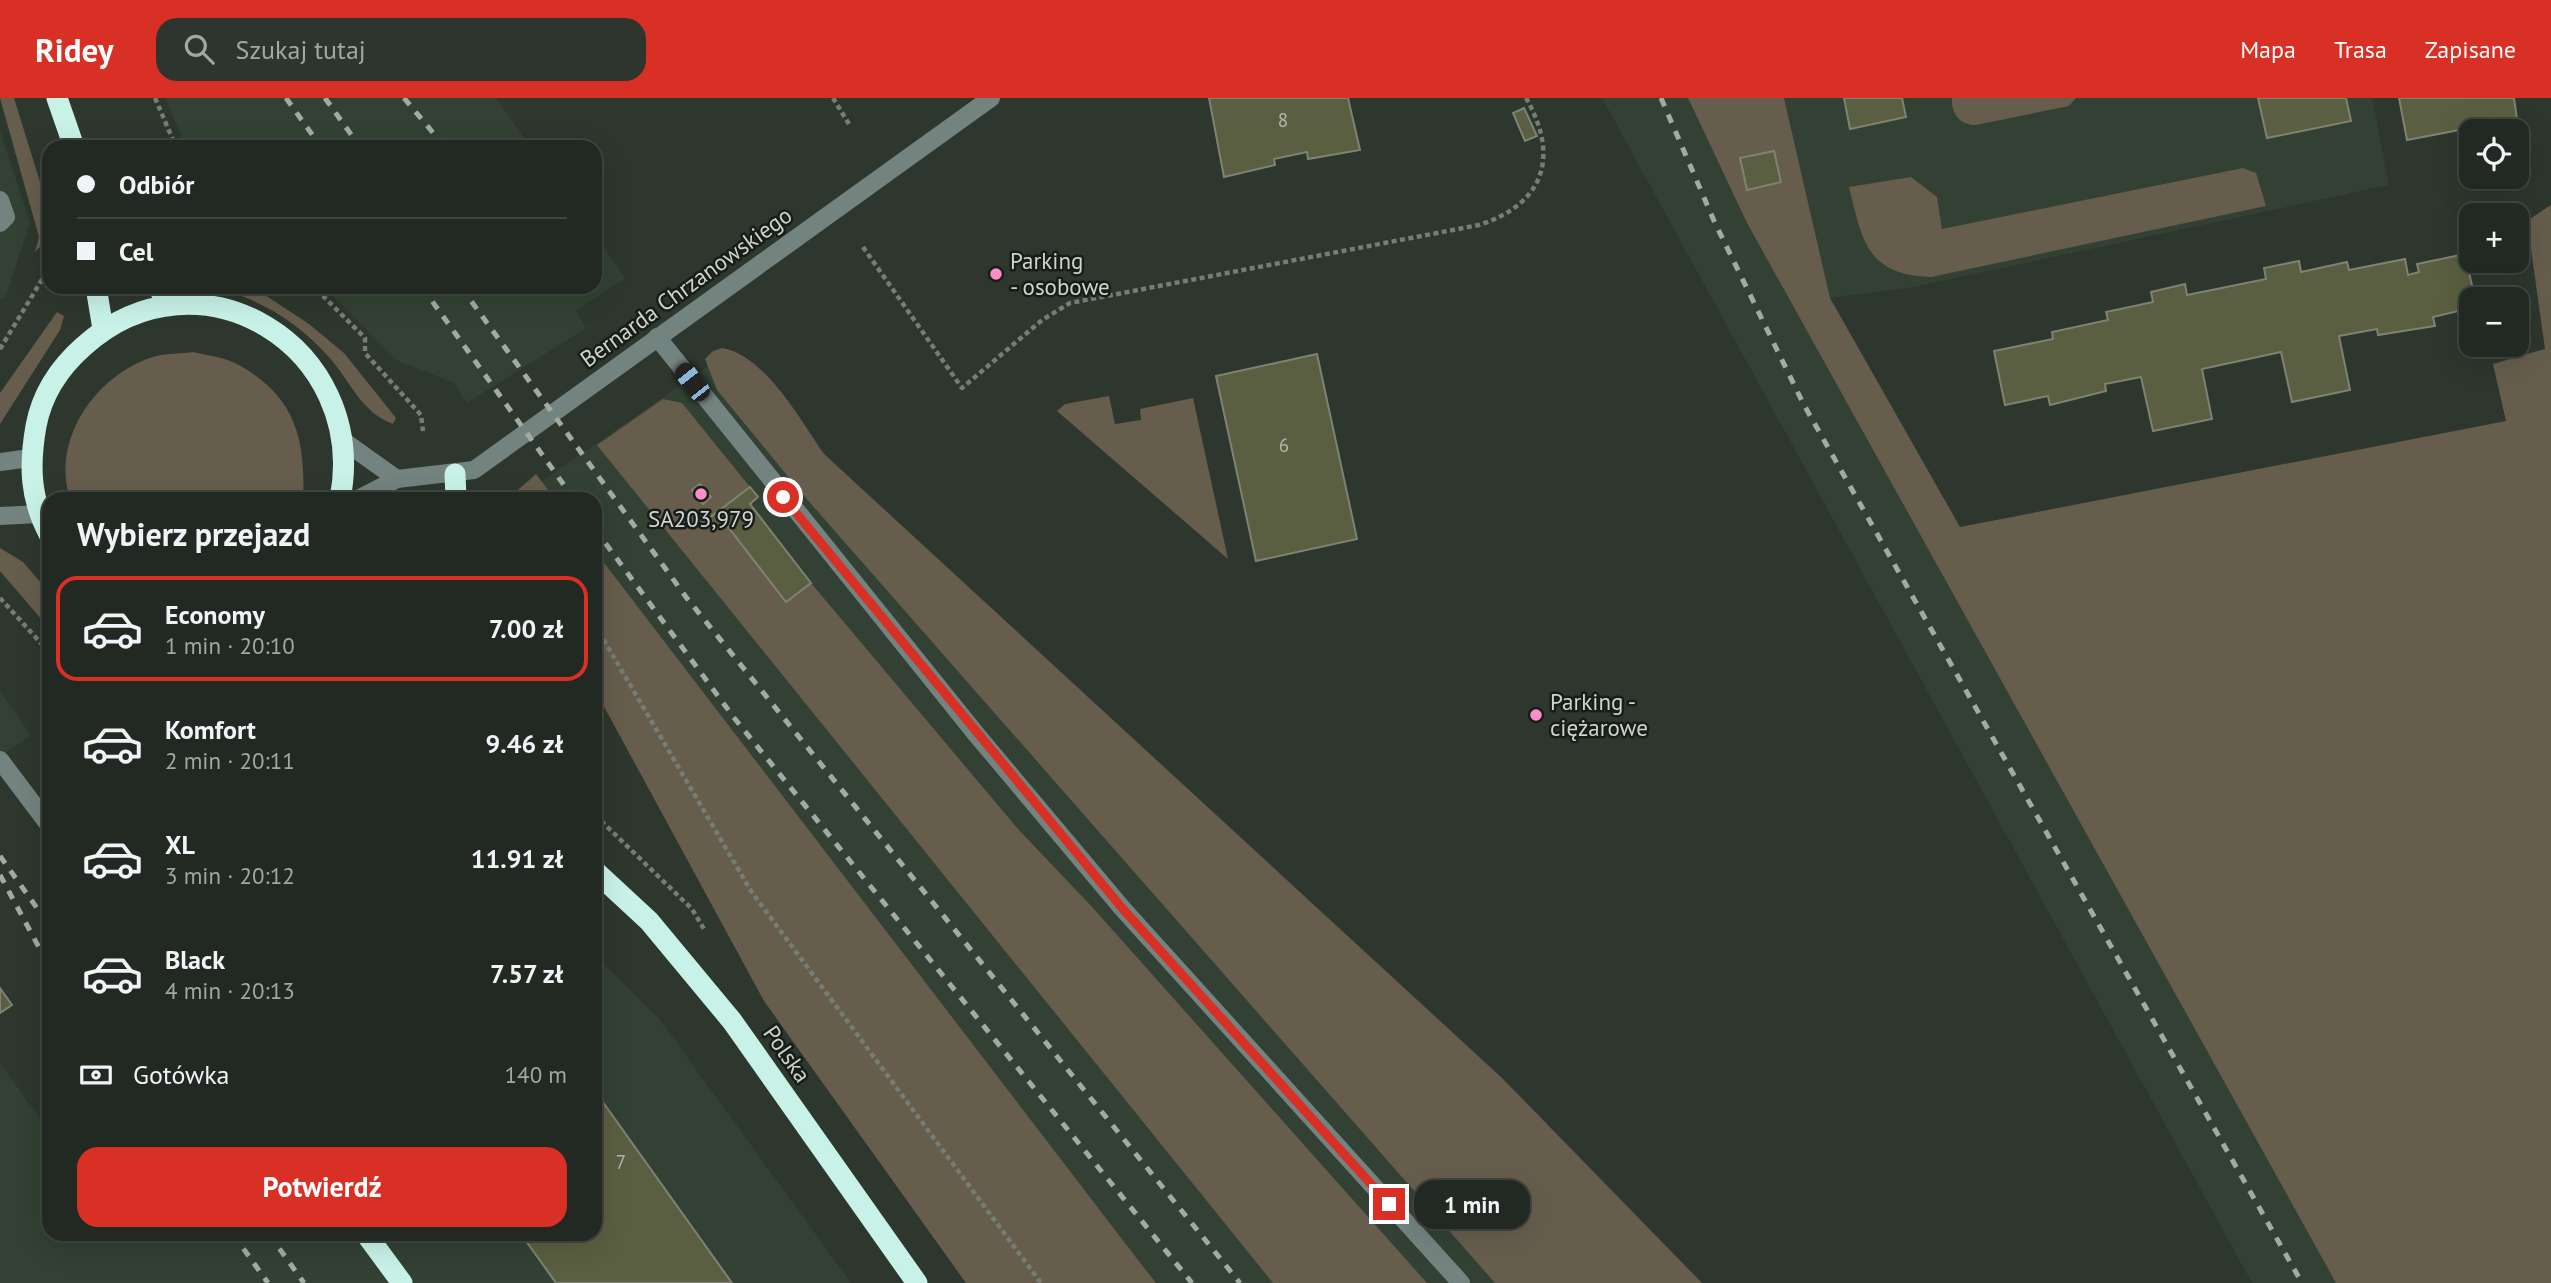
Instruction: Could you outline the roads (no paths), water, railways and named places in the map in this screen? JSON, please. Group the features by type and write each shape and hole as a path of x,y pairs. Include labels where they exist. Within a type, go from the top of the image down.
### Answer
{"highway":[{"path":"57,98 72,140"},
{"path":"97,294 103,329"},
{"path":"42,521 32,486 30,458 40,407 65,363 103,329 164,296 218,307 265,324 303,354 331,395 345,442 345,475 341,492"},
{"path":"455,474 456,492"},
{"name":"Polska","path":"602,877 649,921 732,1021 916,1283"},
{"path":"371,1241 402,1283"}],"street":[{"name":"Bernarda Chrzanowskiego","path":"372,492 397,479 474,470 991,98"},
{"path":"0,200 6,217 0,223"},
{"path":"657,337 976,734 1114,899 1461,1283"},
{"path":"345,442 397,479"},
{"path":"0,462 30,458"},
{"path":"0,516 38,514"},
{"path":"0,760 42,816"}],"railway":[{"path":"286,98 316,140"},
{"path":"325,98 355,140"},
{"path":"404,98 439,140"},
{"path":"1661,98 1715,223 1804,405 2302,1283"},
{"path":"427,294 569,492"},
{"path":"466,294 686,597 1240,1283"},
{"path":"602,538 735,719 1192,1283"},
{"path":"0,856 42,915"},
{"path":"0,875 42,953"},
{"path":"238,1241 268,1283"},
{"path":"274,1241 304,1283"}],"place":[{"name":"Parking - osobowe","path":"996,274"},
{"name":"SA203,979","path":"701,494"},
{"name":"Parking - ciężarowe","path":"1536,715"}]}
